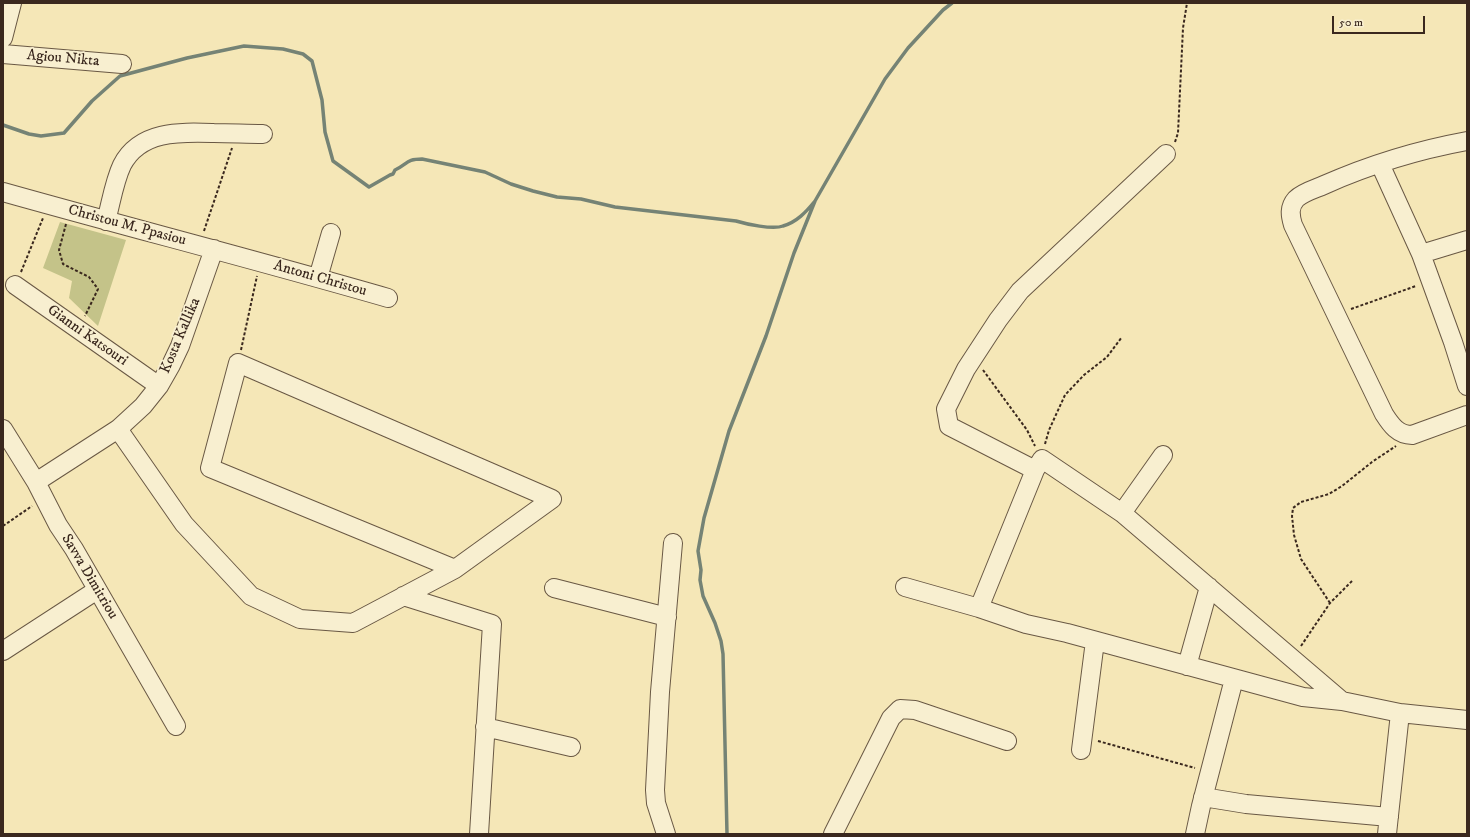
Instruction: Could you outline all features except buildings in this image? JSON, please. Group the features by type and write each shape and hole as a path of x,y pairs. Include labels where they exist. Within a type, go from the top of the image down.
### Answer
{"street":[{"path":"3,38 12,3"},
{"name":"Agiou Nikta","path":"3,54 122,64"},
{"path":"106,221 118,174 127,157 139,146 154,137 175,133 263,134"},
{"path":"1467,141 1419,152 1338,179 1301,195 1296,199 1290,208 1293,225 1384,414 1395,430 1406,435 1412,435 1467,415"},
{"path":"1166,154 1020,291 998,320 966,369 946,409 949,426 1039,465 1122,513 1342,701"},
{"path":"1380,164 1432,281 1467,386"},
{"name":"Christou M. Ppasiou","path":"3,192 106,221 256,260"},
{"path":"318,278 331,233"},
{"path":"1421,254 1467,240"},
{"name":"Kosta Kallika","path":"40,490 118,429 143,406 159,386 180,346 207,247"},
{"name":"Antoni Christou","path":"256,260 388,298"},
{"name":"Gianni Katsouri","path":"15,285 159,386"},
{"path":"118,429 184,524 251,596 300,619 353,623 454,569 552,499 238,363 210,468 454,569"},
{"name":"Savva Dimitriou","path":"3,428 176,726"},
{"path":"1122,513 1164,455"},
{"path":"979,608 1039,465"},
{"path":"666,834 656,802 655,790 660,692 673,543"},
{"path":"905,587 979,608 1026,624 1303,697 1342,701 1400,713 1467,720"},
{"path":"1187,666 1209,587"},
{"path":"554,588 667,616"},
{"path":"3,651 97,590"},
{"path":"403,596 492,624 479,834"},
{"path":"1082,743 1094,641"},
{"path":"1195,834 1203,797 1234,679"},
{"path":"833,834 891,718 900,709 915,710 1007,742"},
{"path":"1203,797 1388,825 1400,713"},
{"path":"485,727 571,747"}],"path":[{"path":"1166,154 1174,143 1178,133 1183,28 1187,3"},
{"path":"207,247 237,134"},
{"path":"15,285 48,204"},
{"path":"70,211 59,250 63,264 89,278 98,288 78,330"},
{"path":"238,363 256,260"},
{"path":"1336,314 1432,281"},
{"path":"1039,465 1049,430 1065,395 1084,375 1107,357 1122,337"},
{"path":"973,358 1027,430 1039,465"},
{"path":"1330,604 1301,559 1294,534 1292,516 1294,508 1301,502 1329,494 1342,486 1372,462 1392,449 1406,435"},
{"path":"3,526 40,490"},
{"path":"1293,659 1330,604 1353,580"},
{"path":"1082,743 1210,772"}],"shaded area":[{"path":"60,222 126,240 98,326 69,298 72,281 43,268"}],"waterway":[{"path":"727,834 723,654 721,641 703,596 700,580 701,570 698,551 704,518 729,431 766,336 794,253 815,201 885,79 908,48 943,10 952,3"},
{"path":"3,125 29,134 41,136 64,133 92,101 120,76 187,58 244,46 283,49 303,54 312,61 322,100 325,132 333,161 369,187 393,174 395,170 410,161 422,159 485,172 511,184 557,197 581,199 615,207 736,221 766,227 779,227 793,222 805,213 815,201"}]}
